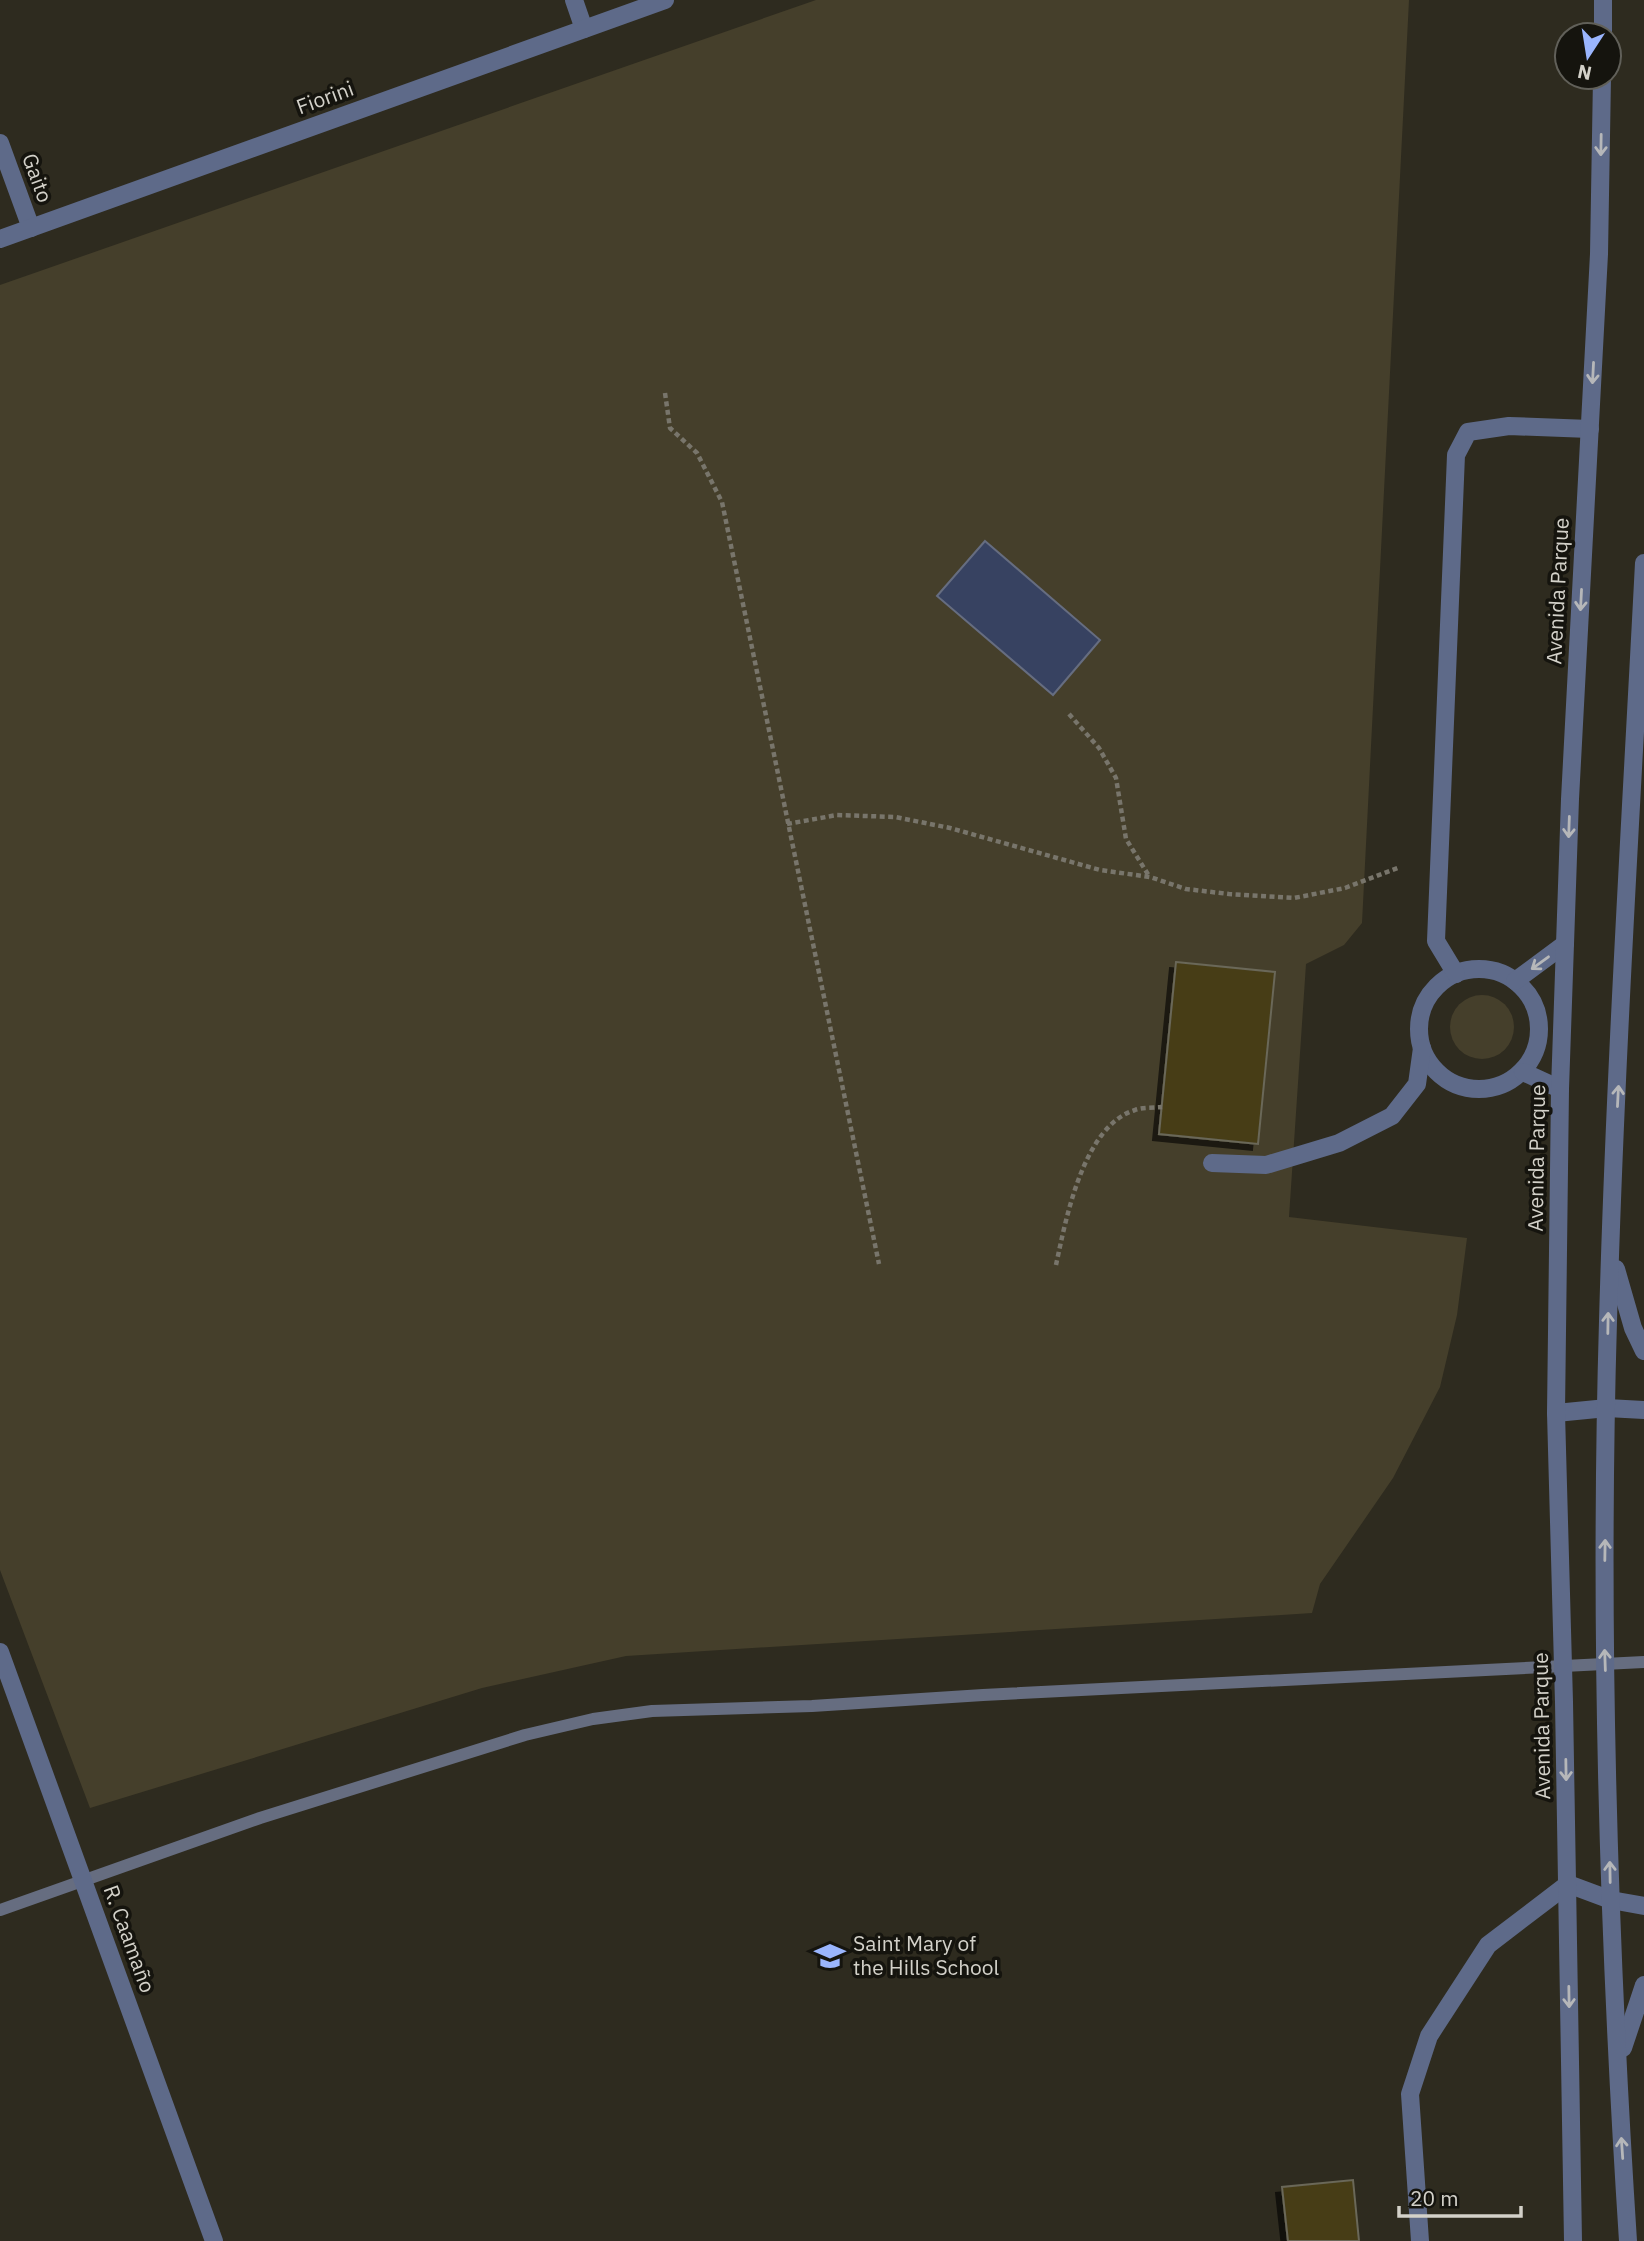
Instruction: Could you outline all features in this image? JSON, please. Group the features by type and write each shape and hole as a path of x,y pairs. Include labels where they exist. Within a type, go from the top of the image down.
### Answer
{"street":[{"path":"574,0 584,29"},
{"name":"Fiorini","path":"0,239 665,0"},
{"path":"1603,0 1603,21"},
{"name":"Avenida Parque","path":"1573,2241 1556,1413 1560,1089 1570,800 1599,254 1602,91"},
{"name":"Gaito","path":"0,144 31,228"},
{"path":"1456,974 1436,941 1456,455 1468,432 1509,426 1590,429"},
{"path":"1628,2241 1611,1900 1604,1619 1611,1232 1644,562"},
{"path":"1515,981 1565,944"},
{"path":"1476,969 1496,971 1515,981 1530,995 1538,1014 1540,1035 1534,1054 1523,1072 1509,1082 1492,1088 1457,1086 1436,1070 1422,1048 1418,1030 1421,1012 1429,996 1441,983 1456,974 1476,969"},
{"path":"1212,1163 1266,1166 1339,1143 1392,1116 1417,1084 1422,1048"},
{"path":"1523,1072 1560,1089"},
{"path":"1611,1232 1618,1281 1644,1352"},
{"path":"1556,1413 1607,1408 1644,1410"},
{"name":"R. Caamaño","path":"0,1652 214,2241"},
{"path":"1420,2241 1410,2095 1429,2036 1488,1945 1567,1884 1611,1900 1644,1906"},
{"path":"1619,2065 1644,1985"}],"path":[{"path":"665,393 670,428 697,453 722,502 879,1264"},
{"path":"1069,714 1099,748 1116,778 1126,839 1150,877"},
{"path":"787,824 837,815 895,817 950,828 1100,870 1150,877 1186,889 1229,894 1294,898 1345,888 1400,867"},
{"path":"1056,1265 1066,1218 1085,1165 1108,1126 1135,1110 1162,1107"}],"shaded area":[{"path":"816,0 1409,0 1362,923 1344,945 1306,964 1289,1217 1467,1238 1457,1315 1440,1387 1393,1478 1320,1584 1312,1613 626,1656 482,1688 90,1808 0,1570 0,285"},
{"path":"1482,995 1500,1001 1508,1009 1514,1027 1508,1045 1500,1053 1482,1059 1464,1053 1456,1045 1450,1027 1456,1009 1464,1001"}],"water":[{"path":"985,541 1100,640 1053,695 937,596"}],"building":[{"path":"1176,962 1275,972 1258,1144 1159,1134"},
{"path":"1353,2180 1359,2241 1288,2241 1282,2187"}],"waterway":[{"path":"0,1910 260,1818 525,1735 593,1719 652,1711 812,1706 1644,1662"}],"place":[{"name":"Saint Mary of the Hills School","path":"830,1956"}]}
